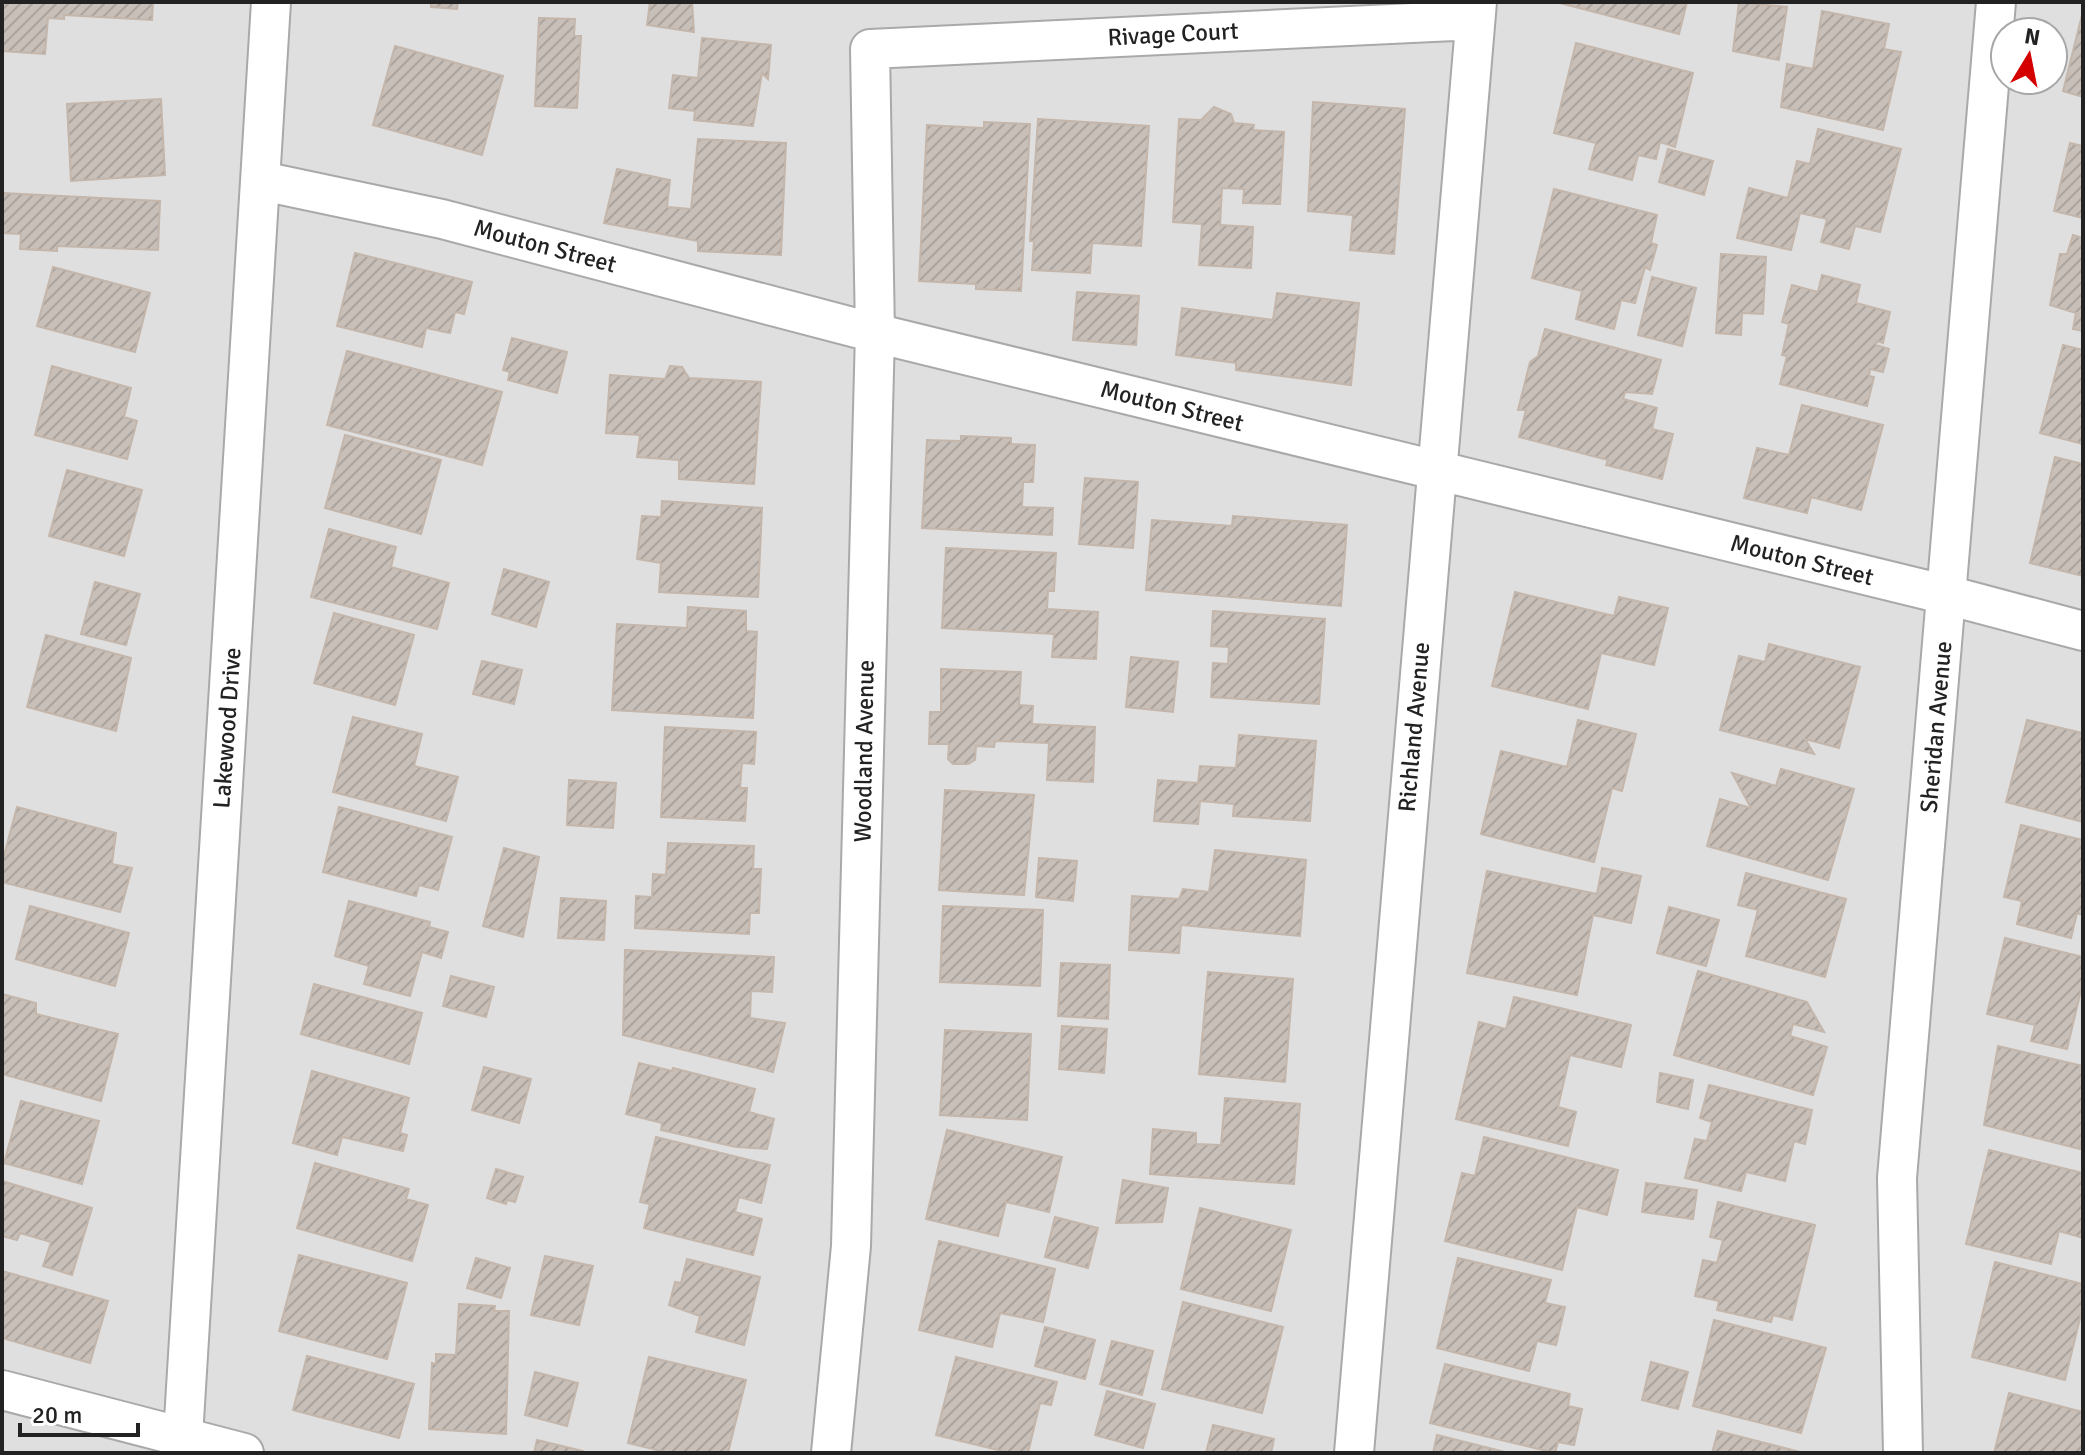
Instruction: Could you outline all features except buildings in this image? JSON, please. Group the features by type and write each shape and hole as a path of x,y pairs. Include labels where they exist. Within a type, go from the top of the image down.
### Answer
{"street":[{"name":"Lakewood Drive","path":"182,1445 271,2"},
{"name":"Sheridan Avenue","path":"1903,1453 1897,1178 1996,2"},
{"name":"Rivage Court","path":"870,49 1476,11"},
{"name":"Richland Avenue","path":"1354,1453 1476,11"},
{"name":"Woodland Avenue","path":"831,1453 851,1246 875,333 870,49"},
{"name":"Mouton Street","path":"262,181 442,219 875,333 2083,631"},
{"path":"2,1390 182,1445 244,1453"}],"shaded area":[{"path":"2,2 2083,2 2083,1453 2,1453"}]}
